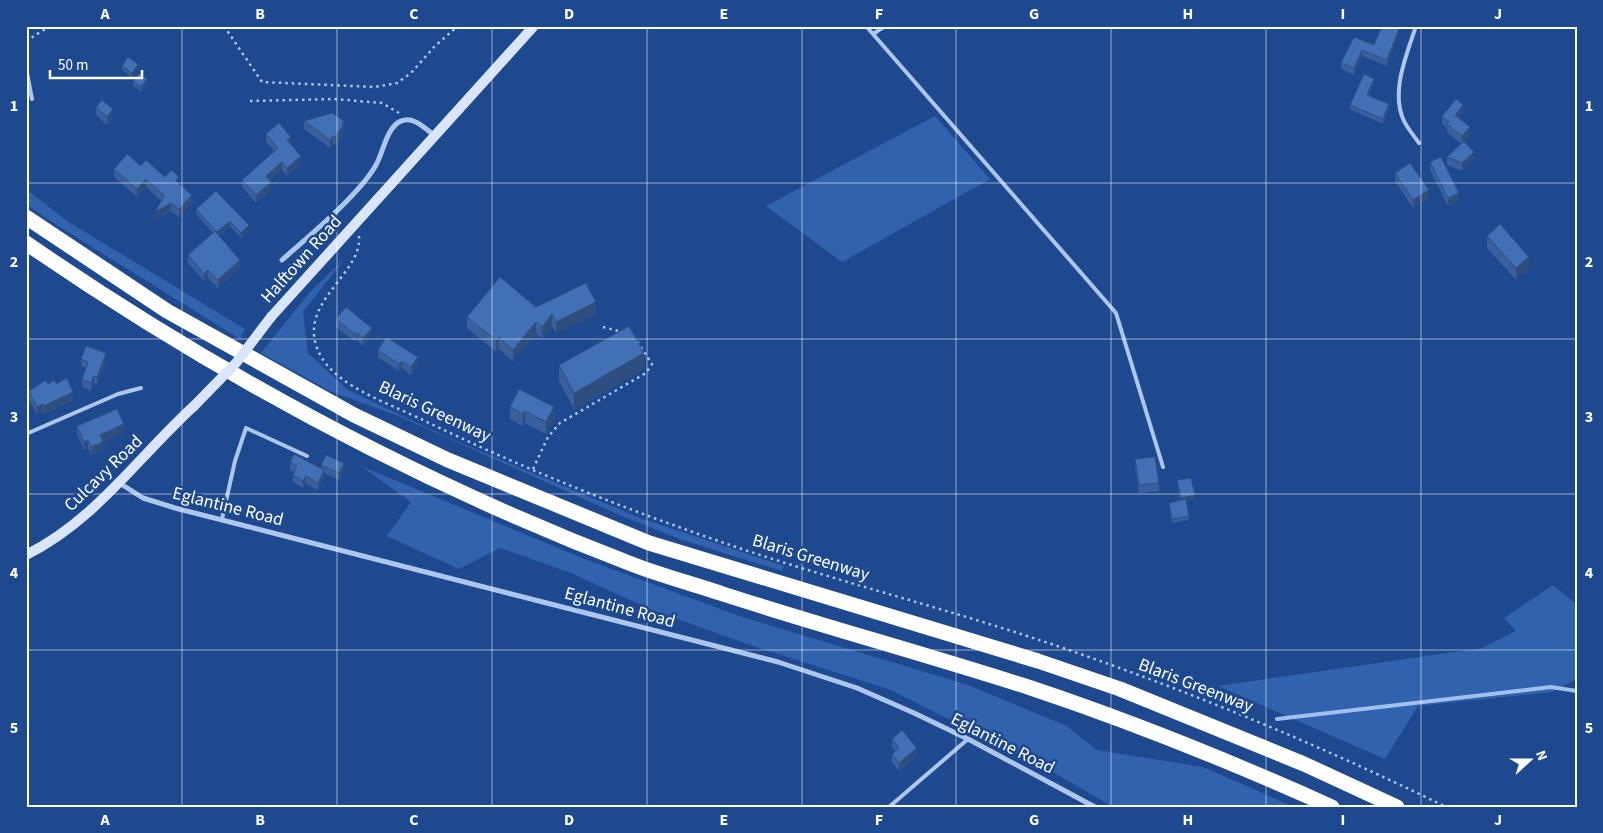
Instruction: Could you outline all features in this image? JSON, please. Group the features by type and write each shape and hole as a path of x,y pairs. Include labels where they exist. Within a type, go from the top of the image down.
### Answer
{"highway":[{"path":"26,217 167,311 354,415 448,460 649,543 1038,661 1120,689 1304,764 1397,807"},
{"path":"26,243 80,280 253,386 354,440 455,490 635,565 831,629 1030,688 1106,715 1204,752 1332,807"}],"street":[{"name":"Halftown Road","path":"194,406 236,363 271,317 303,280 436,137 534,26"},
{"name":"Halftown Road","path":"284,258 365,182 376,166 394,126 400,121 408,119"},
{"path":"408,119 417,122 436,137"},
{"name":"Culcavy Road","path":"26,555 64,532 120,484 194,406"},
{"name":"Eglantine Road","path":"120,484 143,498 778,662 857,688 968,739 1095,807"}],"lane":[{"path":"866,26 1116,313 1163,467"},
{"path":"873,34 885,26"},
{"path":"1416,26 1402,70 1399,93 1403,119 1419,144"},
{"path":"26,68 32,99"},
{"path":"26,434 118,394 141,388"},
{"path":"222,519 235,461 246,428 307,456"},
{"path":"889,807 968,739"}],"path":[{"path":"26,42 50,26"},
{"path":"224,26 262,82 375,87 397,83 404,78 458,26"},
{"path":"250,101 334,100 382,103 408,119"},
{"name":"Blaris Greenway","path":"356,223 360,240 357,253 322,303 316,317 316,346 322,359 332,371 354,386 468,442 631,509 739,548 1005,629 1173,688 1292,737 1446,807"},
{"path":"284,258 292,262 289,265 295,270 292,273 303,280"},
{"path":"603,327 625,332"},
{"path":"533,469 548,437 560,423 646,373 652,364 632,334"}],"shaded area":[{"path":"935,116 990,179 842,262 766,206"},
{"path":"26,189 67,221 245,329 240,339 26,204"},
{"path":"345,258 303,312 308,353 348,390 449,438 640,518 784,566 782,571 685,541 624,517 396,415 332,392 261,353 310,292"},
{"path":"361,466 587,560 739,616 968,685 1067,726 1097,750 1203,767 1294,807 1113,807 1046,768 891,690 750,645 652,610 571,573 500,548 459,569 387,536 411,502"},
{"path":"1553,585 1577,605 1577,679 1552,692 1418,706 1385,759 1218,686 1482,648 1516,631 1504,618"}],"building":[{"path":"1382,26 1393,26 1399,29 1387,60 1362,50 1354,68 1341,63 1354,37 1374,45"},
{"path":"128,57 138,64 132,73 122,66"},
{"path":"139,73 147,79 141,87 133,82"},
{"path":"1364,74 1374,79 1367,95 1389,104 1383,119 1350,105"},
{"path":"1456,99 1463,105 1455,115 1470,127 1462,136 1447,124 1449,122 1442,116"},
{"path":"102,100 113,109 107,117 96,107"},
{"path":"332,113 344,121 341,125 343,126 335,137 333,136 330,140 304,121"},
{"path":"279,123 291,137 287,140 301,156 287,168 282,162 266,176 271,182 256,195 242,180 278,148 266,134"},
{"path":"1464,141 1474,152 1462,163 1447,157"},
{"path":"127,154 141,166 146,160 165,177 171,170 179,177 176,181 192,195 179,209 171,203 155,212 164,196 146,179 137,189 114,169"},
{"path":"1441,157 1459,193 1448,198 1430,162"},
{"path":"1410,163 1429,190 1413,200 1395,173"},
{"path":"216,191 249,225 241,233 230,221 217,232 196,209"},
{"path":"1500,224 1529,257 1516,268 1487,236"},
{"path":"215,231 240,260 218,280 208,270 204,274 188,255"},
{"path":"500,277 536,307 586,283 596,302 556,322 552,314 542,327 536,322 513,350 499,337 496,340 467,317"},
{"path":"346,307 372,328 363,338 357,333 356,335 336,319"},
{"path":"629,326 644,353 574,393 559,365"},
{"path":"386,337 418,357 411,367 402,361 399,364 378,350"},
{"path":"86,346 106,353 97,377 94,376 91,383 82,379 88,362 81,359"},
{"path":"67,378 73,392 44,406 43,404 37,407 29,391 46,380 48,384 55,380 56,384"},
{"path":"519,389 554,407 546,422 525,411 523,414 510,407"},
{"path":"117,409 124,424 100,435 103,442 91,447 88,440 84,442 77,426"},
{"path":"294,454 324,470 318,483 306,476 303,481 293,475 297,466 290,462"},
{"path":"326,455 344,463 339,473 321,465"},
{"path":"1155,457 1159,483 1139,485 1135,459"},
{"path":"1191,478 1195,495 1181,498 1177,480"},
{"path":"1186,499 1189,516 1172,519 1169,503"},
{"path":"902,730 917,748 899,763 892,754 899,748 892,739"}],"waterway":[{"path":"1277,719 1551,687 1577,691"}]}
